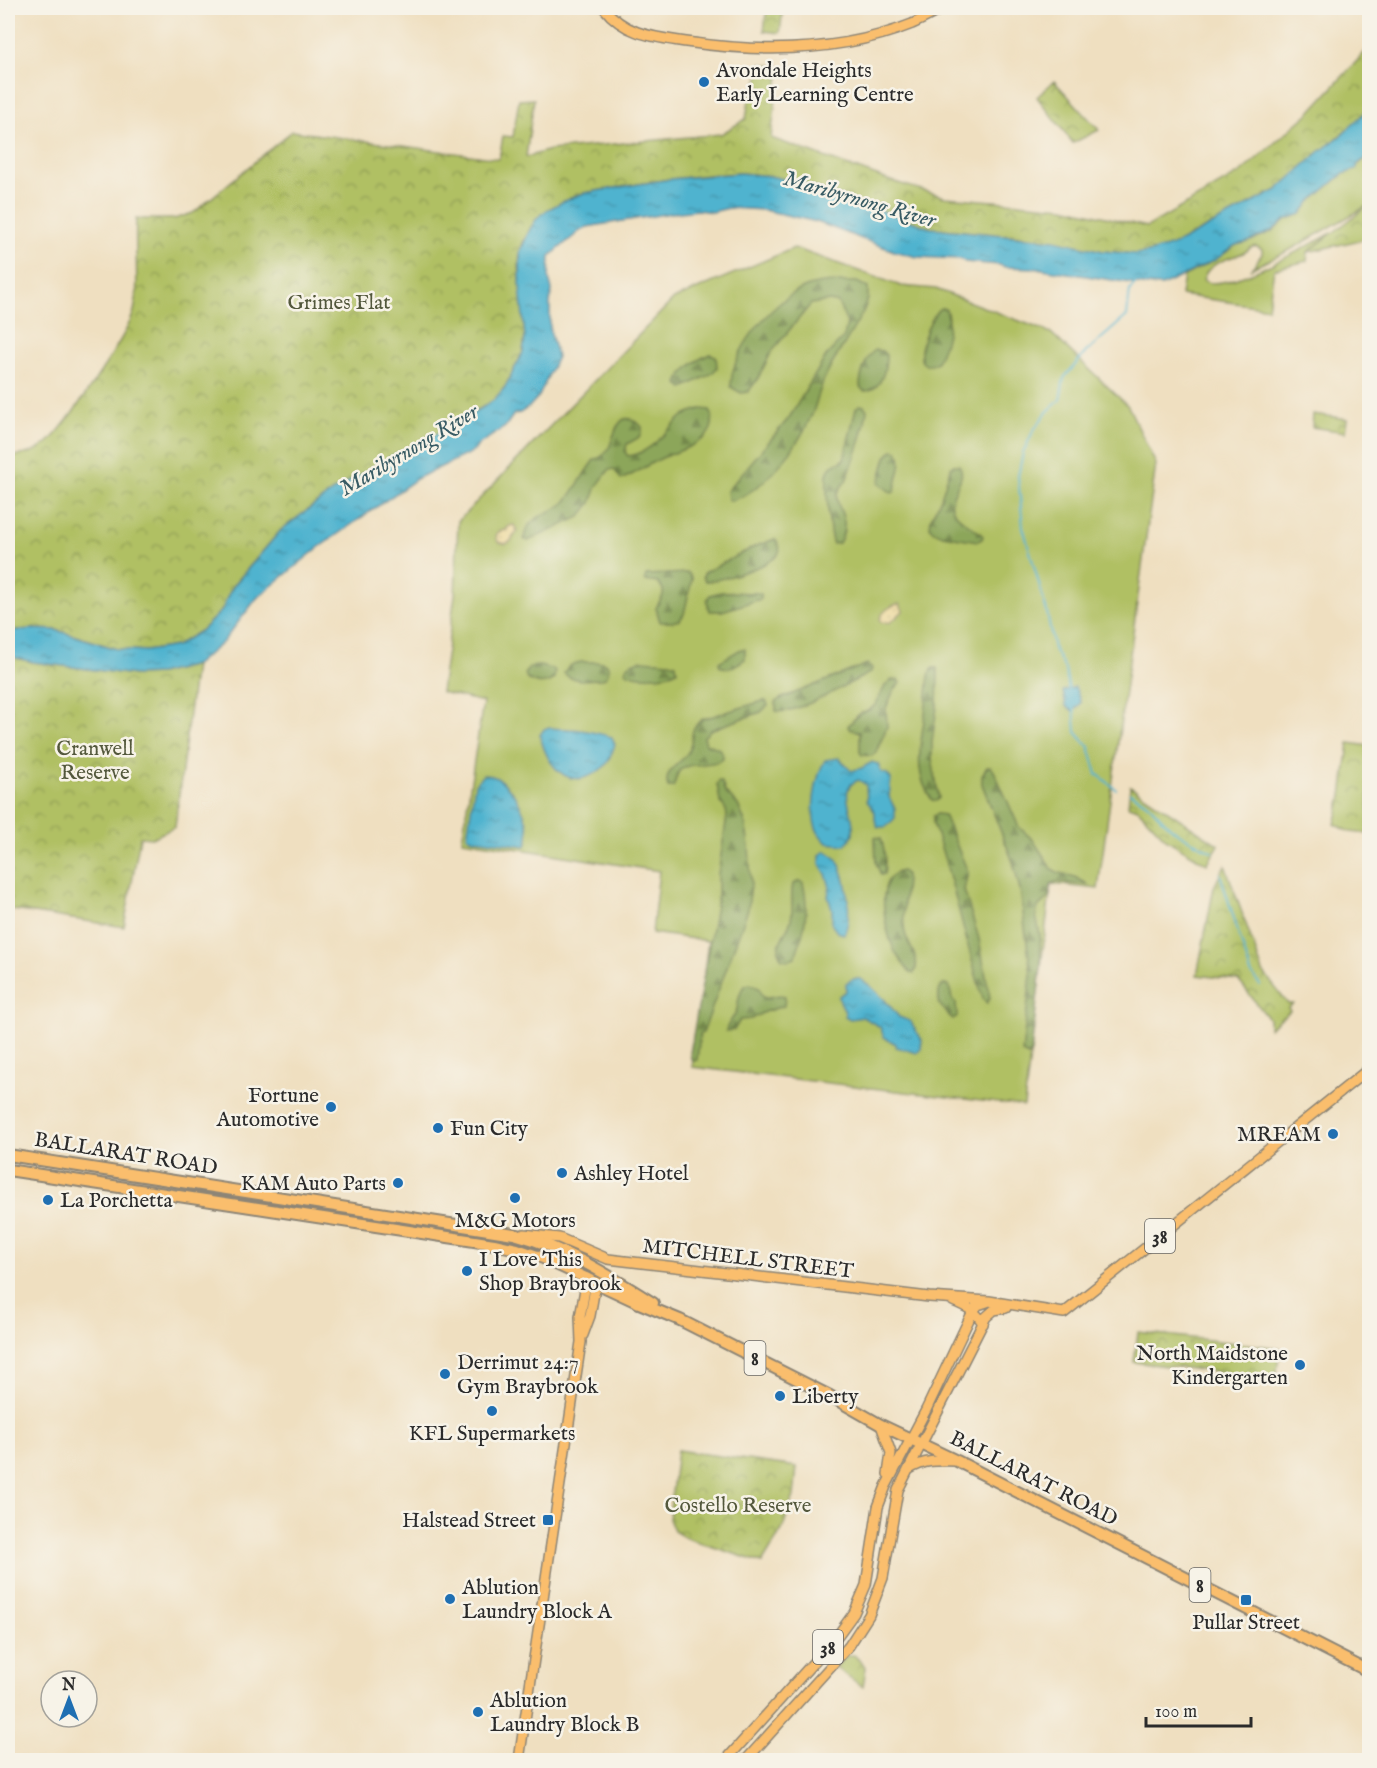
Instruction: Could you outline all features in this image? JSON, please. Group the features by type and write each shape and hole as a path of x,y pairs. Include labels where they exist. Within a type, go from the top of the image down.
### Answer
{"highway":[{"name":"BALLARAT ROAD","path":"8,1155 507,1233 555,1247 593,1266 680,1320"},
{"name":"BALLARAT ROAD","path":"8,1170 501,1246 535,1255 680,1320 830,1396 881,1425 957,1461 1370,1672"},
{"path":"591,1280 593,1266"}],"main road":[{"path":"604,8 626,27 645,36 726,47 770,50 802,48 857,39 911,24 944,8"},
{"name":"MITCHELL STREET","path":"983,1324 990,1312 999,1308 1064,1313 1370,1068"},
{"name":"MITCHELL STREET","path":"507,1233 556,1237 606,1259 947,1299 989,1301 1036,1310"},
{"path":"590,1251 593,1266"},
{"path":"593,1266 599,1256"},
{"path":"519,1761 581,1342 590,1316 591,1280"},
{"path":"947,1299 973,1311 983,1324"},
{"path":"973,1311 978,1305 989,1301"},
{"name":"38","path":"726,1761 838,1635 854,1613 862,1596 871,1559 878,1507 886,1486 973,1311"},
{"name":"38","path":"747,1760 849,1646 864,1625 883,1578 896,1498 907,1471 983,1324"},
{"path":"881,1425 891,1453 886,1486"},
{"path":"907,1471 930,1460 957,1461"},
{"path":"862,1596 875,1602"},
{"path":"838,1635 849,1646"},
{"path":"790,1689 801,1699"},
{"path":"737,1749 747,1760"}],"green space":[{"path":"767,8 783,8 780,33 764,31"},
{"name":"Grimes Flat","path":"1369,48 1369,108 1366,113 1277,190 1160,251 1135,254 1103,251 1039,238 931,228 804,184 770,176 741,173 670,179 584,193 564,201 537,218 520,252 525,337 523,352 505,387 494,400 451,427 392,456 333,491 281,530 234,585 222,610 202,630 176,646 146,651 117,649 56,630 8,631 8,456 33,452 55,435 80,402 121,339 130,322 136,301 136,219 174,219 193,213 292,131 499,159 503,136 513,137 519,100 534,99 526,157 550,150 721,134 746,119 750,94 756,94 761,64 780,67 771,138 888,180 945,197 1064,207 1147,227 1240,173 1309,113"},
{"path":"1054,81 1099,130 1073,143 1037,97"},
{"path":"1369,156 1369,205 1288,251 1252,268 1262,254 1262,250 1252,247 1215,265 1203,280 1213,283 1247,275 1332,233 1308,252 1307,261 1274,269 1268,308 1181,295 1184,276 1215,260 1236,245 1273,231 1285,220 1301,214 1310,202"},
{"path":"1369,205 1369,238 1308,252"},
{"path":"794,248 901,286 936,289 1051,333 1128,406 1156,464 1098,889 1051,884 1024,1106 692,1067 708,941 652,933 659,871 462,840 483,702 441,692 455,595 458,521 674,299"},
{"path":"857,282 868,288 868,299 864,310 825,377 813,412 800,438 780,464 757,487 731,501 728,499 727,491 789,418 827,355 844,337 847,323 838,303 830,301 811,304 772,351 748,392 741,393 731,387 738,358 746,343 768,315 793,294 818,284"},
{"path":"941,308 946,309 948,316 946,337 937,362 926,365 921,360 922,345 930,322"},
{"path":"875,350 882,351 886,355 884,373 875,387 864,391 860,387 862,372 866,361"},
{"path":"710,354 716,356 717,368 711,374 683,388 678,384 686,370"},
{"path":"860,405 867,410 866,419 854,462 837,494 844,527 839,543 833,544 827,499 827,475 832,465 844,459 856,408"},
{"path":"701,409 710,410 712,421 710,430 697,443 621,479 614,469 609,470 597,486 591,503 580,517 528,541 524,539 529,525 567,500 594,460 603,456 608,450 616,429 623,420 634,421 642,427 642,433 638,438 627,444 625,452 628,456 644,451 683,416"},
{"path":"1313,414 1347,419 1345,432 1312,427"},
{"path":"893,450 898,451 901,460 895,491 892,493 879,483 886,457"},
{"path":"959,465 961,477 953,495 952,508 959,517 983,536 978,541 943,535 933,531 930,527 931,518 941,498 951,466"},
{"path":"775,539 780,550 768,562 732,576 705,581 703,576 705,572"},
{"path":"688,573 692,579 684,614 680,620 660,622 656,608 663,595 663,589 658,583 646,581 646,575"},
{"path":"721,592 757,593 761,594 761,599 722,611 709,611 707,600 710,595"},
{"path":"745,649 745,659 730,667 720,666 719,662"},
{"name":"Cranwell Reserve","path":"8,656 33,662 135,675 159,674 195,665 175,827 152,838 140,837 124,927 8,909"},
{"path":"641,660 670,662 676,664 677,671 666,675 651,676 629,674 625,671 631,663"},
{"path":"582,662 607,664 608,674 603,679 582,680 564,673 572,665"},
{"path":"867,664 872,668 871,672 833,692 794,709 776,711 776,702 780,699"},
{"path":"530,667 553,669 554,679 540,684 527,679 525,673"},
{"path":"933,668 937,668 938,673 937,707 932,741 932,759 939,798 936,801 932,800 923,782 920,765 929,675"},
{"path":"892,680 898,680 900,683 894,690 886,708 887,727 876,752 872,756 862,755 860,732 849,729 848,726 859,714 875,705 885,686"},
{"path":"766,701 768,705 761,712 710,730 704,737 706,744 720,750 723,759 681,769 673,787 668,787 670,771 688,752 693,730 698,723 703,719"},
{"path":"1349,743 1369,746 1369,834 1350,832 1335,824 1342,796"},
{"path":"987,767 991,767 994,771 1019,827 1033,840 1052,869 1089,885 1056,882 1051,884 1050,896 1038,907 1036,916 1040,935 1041,967 1031,1053 1028,1056 1022,1053 1031,974 1020,890 1013,862 982,784 982,775"},
{"path":"719,781 722,782 725,792 738,805 745,822 751,884 748,909 703,1033 700,1034 697,1060 694,1061 690,1053 718,894 718,874 727,816 720,801 717,784"},
{"path":"1130,786 1219,845 1207,864 1167,840 1138,809 1128,806"},
{"path":"944,815 968,872 964,890 979,939 990,998 987,1003 983,999 933,824 933,816"},
{"path":"875,837 881,838 884,852 884,874 881,875 876,863"},
{"path":"1225,865 1263,972 1288,1004 1293,1004 1288,1008 1290,1011 1269,1028 1269,1019 1238,980 1197,975 1214,887"},
{"path":"902,871 906,875 904,926 915,958 914,973 910,973 894,950 885,918 884,894 887,883 893,875"},
{"path":"800,881 803,883 806,902 801,939 795,957 789,960 782,959 779,949 791,919 793,884"},
{"path":"750,984 759,988 763,997 785,996 784,1006 751,1019 740,1020 734,1030 726,1031 736,1012 742,989"},
{"path":"945,984 949,985 952,999 956,1003 957,1017 953,1020 939,1004 940,990"},
{"path":"1138,1332 1280,1348 1276,1379 1134,1362"},
{"name":"Costello Reserve","path":"677,1450 797,1467 794,1496 782,1530 762,1563 686,1538 674,1531 669,1519"},
{"path":"854,1655 866,1667 863,1687 835,1667 846,1656"}],"sand":[{"path":"514,525 517,531 511,541 506,544 498,542 496,536 498,532"},
{"path":"900,604 903,611 891,622 882,623 880,620 885,611"}],"water":[{"name":"Maribyrnong River","path":"1369,108 1369,156 1358,164 1356,170 1343,174 1310,202 1301,214 1285,220 1273,230 1248,242 1236,245 1215,260 1162,286 1036,268 965,262 961,259 917,257 894,251 817,222 764,210 729,208 712,212 698,210 587,227 550,256 549,279 552,290 550,330 557,357 539,396 529,407 514,414 505,427 478,445 474,451 418,478 318,548 257,598 222,643 195,665 159,674 135,675 33,662 8,656 8,631 32,629 56,630 117,649 146,651 176,646 202,630 222,610 234,585 281,530 333,491 392,456 451,427 494,400 505,387 523,352 525,337 520,288 520,252 537,218 564,201 584,193 670,179 740,173 770,176 804,184 931,228 1055,240 1103,251 1135,254 1176,244 1277,190 1319,152 1343,134"},
{"path":"1075,687 1081,703 1073,711 1066,706 1063,691"},
{"path":"549,727 585,730 612,737 615,745 605,766 582,778 572,778 555,767 544,747 540,735 544,729"},
{"path":"839,758 851,771 872,762 878,764 881,772 887,774 891,779 889,797 895,809 895,818 886,827 878,827 875,812 867,801 866,785 859,780 852,784 847,795 853,833 845,845 827,843 821,836 815,825 813,806 816,785 825,760"},
{"path":"483,775 492,776 504,783 522,808 528,828 526,846 467,836 475,784"},
{"path":"826,851 835,857 844,876 848,918 844,934 837,932 832,925 832,910 828,896 830,887 820,864 820,855"},
{"path":"853,979 860,979 868,984 899,1017 910,1021 922,1040 921,1049 917,1053 896,1047 896,1044 884,1037 880,1027 863,1017 850,1019 845,1016 839,996 846,991 846,983"}],"waterway":[{"path":"1069,691 1065,669 1054,649 1047,612 1023,527 1018,476 1023,453 1033,431 1047,412 1060,400 1064,378 1086,352 1127,316 1130,290 1136,282"},
{"path":"1074,708 1076,732 1089,747 1097,774 1116,789"},
{"path":"1130,793 1149,805 1174,830 1213,852"},
{"path":"1220,874 1251,973 1260,985"}],"place":[{"name":"Avondale Heights Early Learning Centre","path":"704,82"},
{"name":"Fortune Automotive","path":"331,1107"},
{"name":"Fun City","path":"438,1128"},
{"name":"MREAM","path":"1333,1134"},
{"name":"Ashley Hotel","path":"562,1173"},
{"name":"KAM Auto Parts","path":"398,1183"},
{"name":"M&G Motors","path":"515,1198"},
{"name":"La Porchetta","path":"48,1200"},
{"name":"I Love This Shop Braybrook","path":"467,1271"},
{"name":"North Maidstone Kindergarten","path":"1300,1365"},
{"name":"Derrimut 24:7 Gym Braybrook","path":"445,1374"},
{"name":"Liberty","path":"780,1396"},
{"name":"KFL Supermarkets","path":"492,1411"},
{"name":"Halstead Street","path":"548,1520"},
{"name":"Ablution Laundry Block A","path":"450,1599"},
{"name":"Pullar Street","path":"1246,1600"},
{"name":"Ablution Laundry Block B","path":"478,1712"}]}
